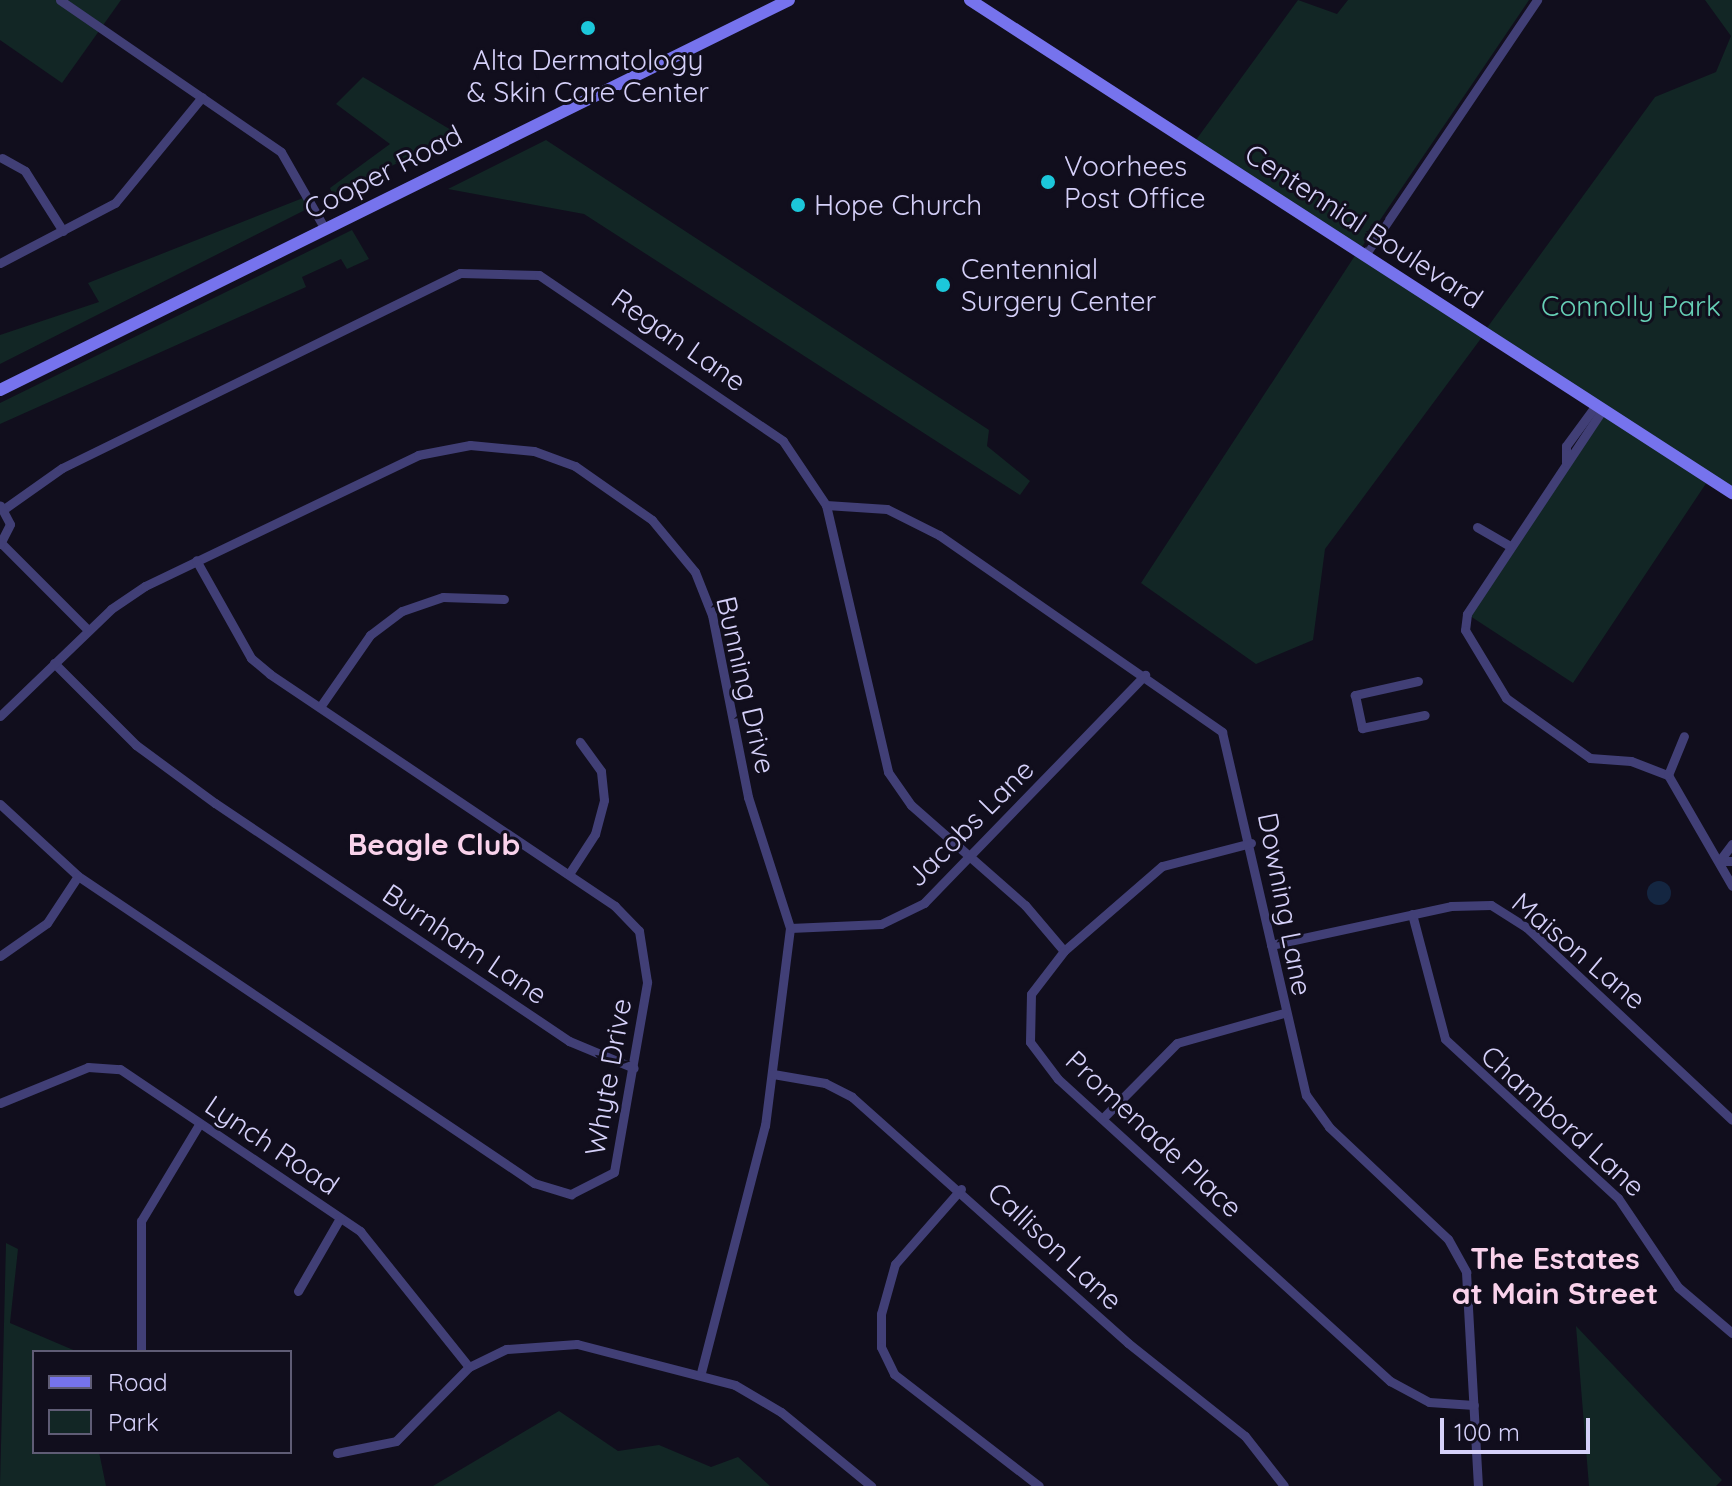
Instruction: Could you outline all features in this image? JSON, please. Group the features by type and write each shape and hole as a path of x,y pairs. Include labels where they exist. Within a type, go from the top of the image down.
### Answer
{"main road":[{"name":"Cooper Road","path":"0,390 789,0"},
{"name":"Centennial Boulevard","path":"970,0 1732,493"}],"street":[{"path":"60,0 281,152 325,229"},
{"path":"1365,255 1537,0"},
{"path":"0,263 63,231 141,179 202,97"},
{"path":"2,158 25,171 63,231"},
{"name":"Regan Lane","path":"2,507 62,468 460,273 491,269 539,275 682,366 783,441 826,505 888,772 967,858 1025,905 1064,951"},
{"path":"1599,407 1566,446 1566,465 1467,614 1465,630 1506,698 1590,758 1631,761 1668,775 1732,886"},
{"name":"Bunning Drive","path":"0,716 88,630 196,560 418,455 489,445 575,466 652,520 695,572 712,615 748,797 790,928 773,1074 701,1373"},
{"name":"Downing Lane","path":"826,505 901,513 1145,675 1222,732 1251,843 1284,1013 1314,1111 1458,1255 1470,1291 1478,1486"},
{"path":"2,507 10,524 0,544 88,630"},
{"path":"1477,527 1511,547"},
{"name":"Whyte Drive","path":"0,804 78,876 534,1183 562,1193 597,1187 619,1164 647,982 644,941 630,919 569,874 251,658 196,560"},
{"path":"320,707 370,635 402,611 443,597 504,599"},
{"name":"Burnham Lane","path":"54,663 136,745 215,803 569,1041 634,1068"},
{"name":"Jacobs Lane","path":"790,928 865,926 904,916 967,858 1145,675"},
{"path":"1418,681 1355,695 1362,728 1425,715"},
{"path":"1668,775 1684,736"},
{"path":"569,874 595,834 604,800 601,771 580,742"},
{"name":"Promenade Place","path":"1251,843 1162,866 1064,951 1031,994 1030,1042 1103,1118 1390,1381 1429,1402 1474,1405"},
{"path":"1719,861 1732,844"},
{"path":"1719,861 1732,861"},
{"path":"0,956 47,923 78,876"},
{"name":"Maison Lane","path":"1271,945 1471,903 1510,914 1732,1120"},
{"name":"Chambord Lane","path":"1412,914 1445,1039 1618,1198 1678,1287 1732,1333"},
{"path":"1103,1118 1177,1043 1284,1013"},
{"name":"Lynch Road","path":"0,1103 101,1065 120,1069 340,1218 388,1260 469,1367"},
{"name":"Callison Lane","path":"773,1074 845,1093 961,1189 1128,1343 1245,1436 1284,1486"},
{"path":"141,1350 141,1221 200,1123"},
{"path":"961,1189 895,1264 881,1314 881,1347 894,1374 1039,1486"},
{"path":"298,1291 340,1218"},
{"path":"337,1453 396,1441 469,1367 539,1343 603,1348 701,1373 758,1396 871,1486"}],"green space":[{"path":"0,0 121,0 62,83 0,40"},
{"name":"Connolly Park","path":"1298,0 1337,14 1348,0 1529,0 1359,251 1484,332 1655,97 1716,72 1731,36 1705,0 1732,0 1732,493 1709,479 1573,683 1467,614 1603,409 1485,333 1325,549 1313,640 1256,664 1141,583 1358,251 1193,144"},
{"path":"363,77 456,133 333,196 330,188 390,144 336,104"},
{"path":"546,140 989,430 987,446 1030,481 1020,495 584,214 448,189"},
{"path":"303,198 307,209 0,364 0,335 99,302 88,283"},
{"path":"352,230 369,259 347,269 341,259 302,277 306,287 0,424 0,403"},
{"path":"6,1243 18,1249 10,1323 73,1350 32,1350 32,1454 99,1454 106,1486 0,1486"},
{"path":"1576,1326 1722,1480 1716,1486 1589,1486"},
{"path":"559,1411 618,1451 659,1445 711,1467 738,1457 770,1486 433,1486"}],"water":[{"path":"1659,881 1668,884 1671,893 1668,902 1659,905 1650,902 1647,893 1650,884"}],"place":[{"name":"Alta Dermatology & Skin Care Center","path":"588,28"},
{"name":"Voorhees Post Office","path":"1048,182"},
{"name":"Hope Church","path":"798,205"},
{"name":"Centennial Surgery Center","path":"943,285"}],"district":[{"name":"Beagle Club","path":"434,844"},
{"name":"The Estates at Main Street","path":"1555,1275"}]}
